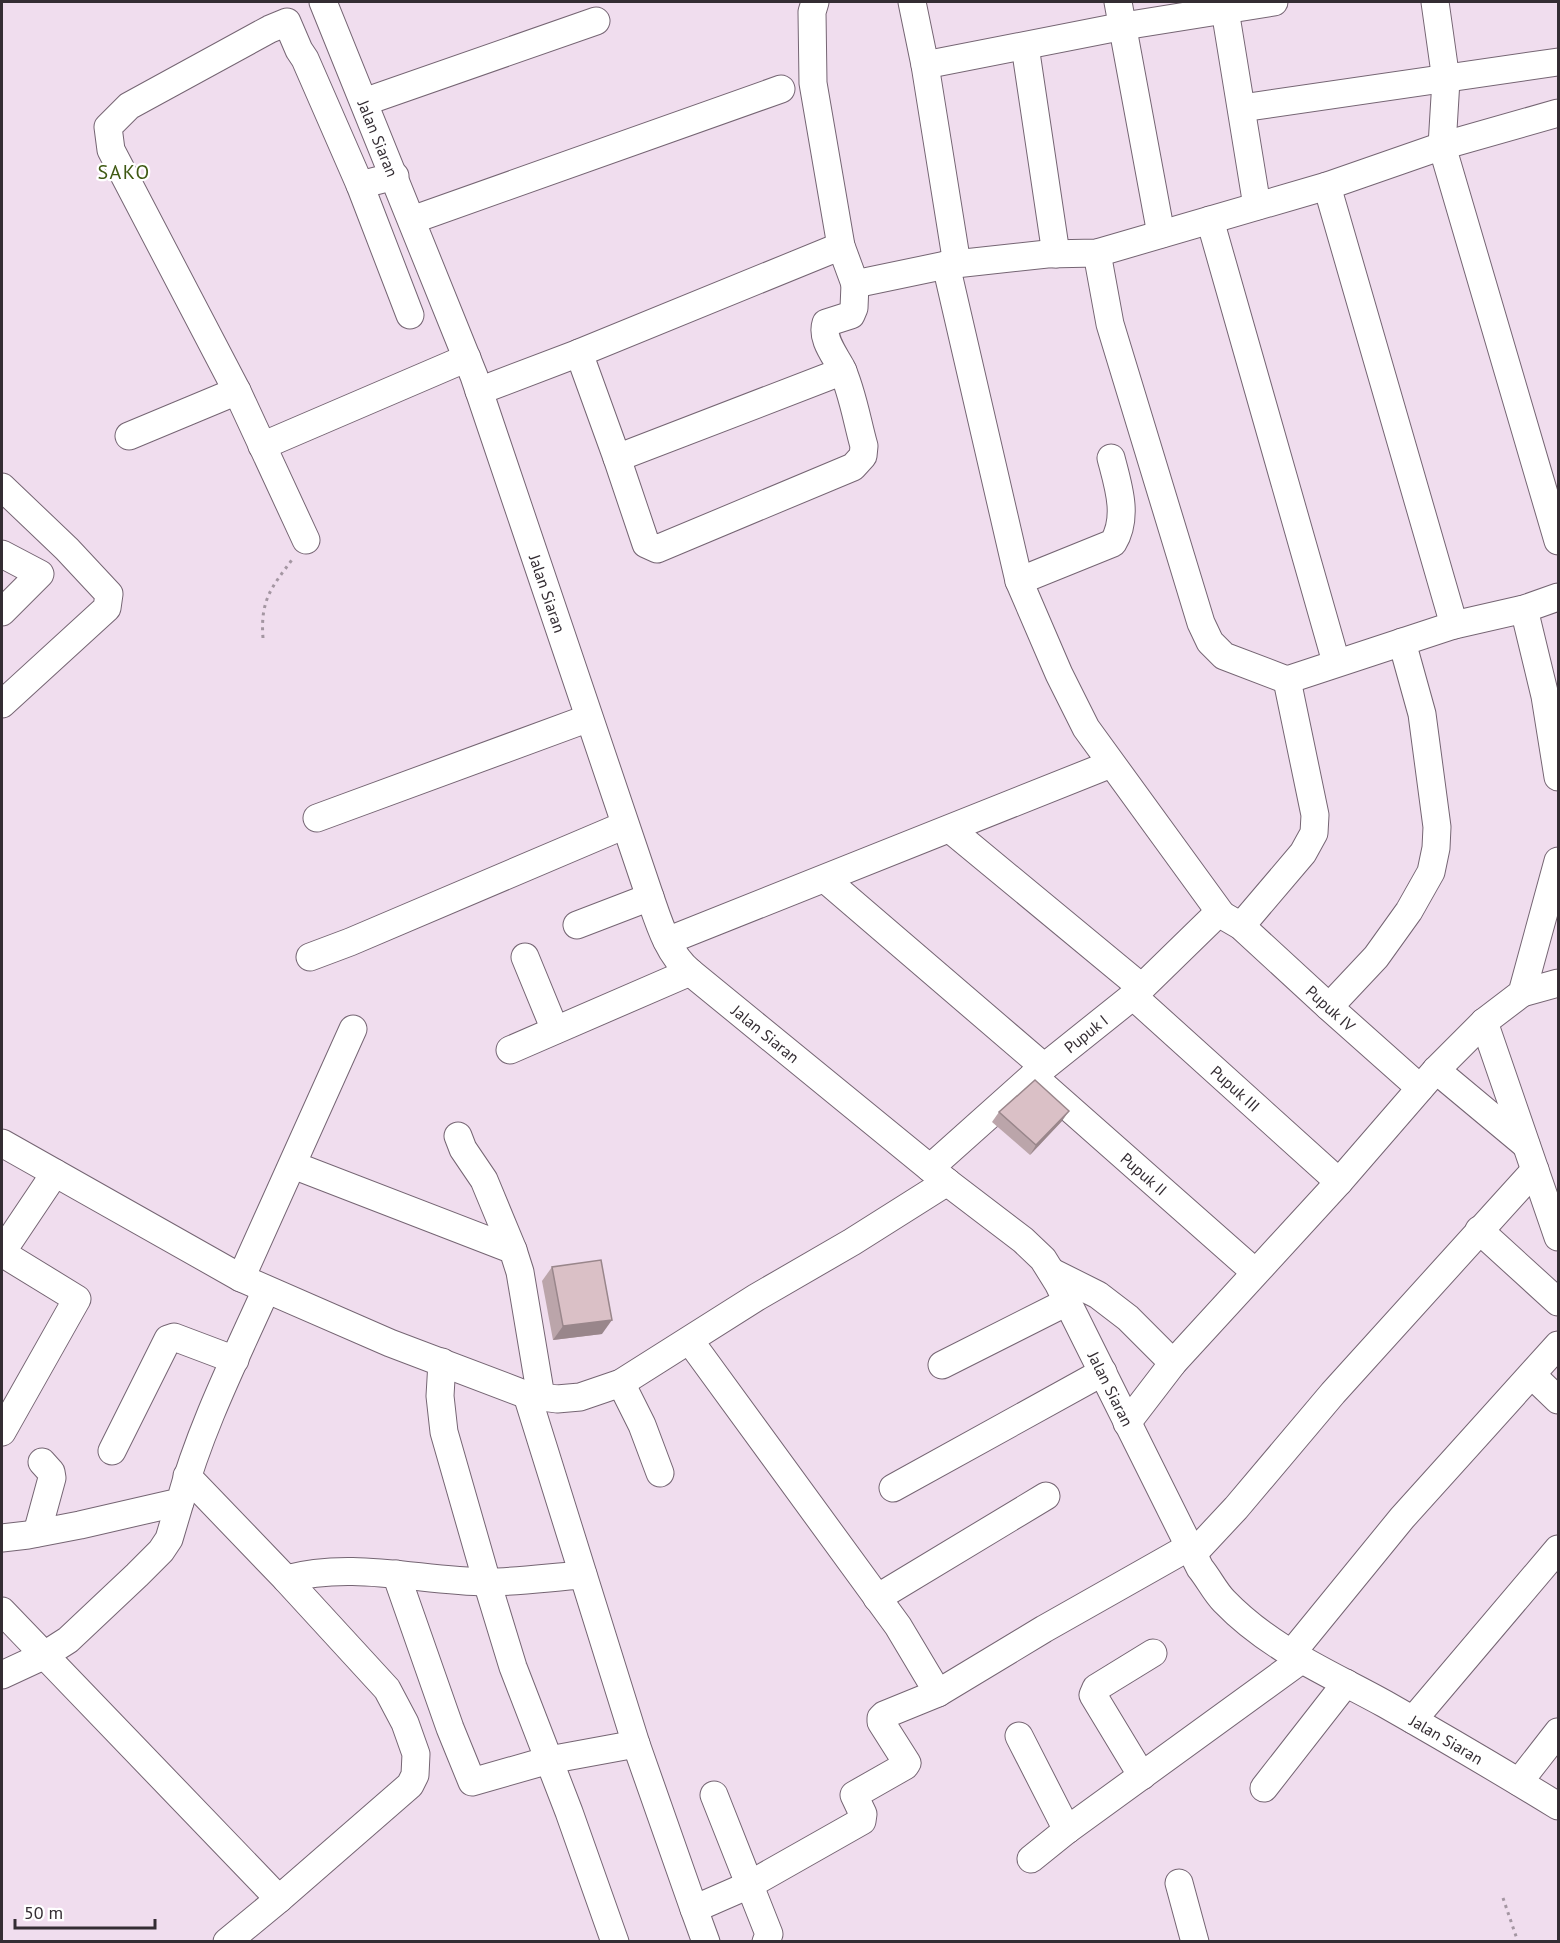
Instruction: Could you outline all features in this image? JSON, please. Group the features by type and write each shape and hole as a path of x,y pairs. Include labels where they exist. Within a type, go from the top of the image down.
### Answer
{"street":[{"path":"579,353 618,458 646,543 657,549 853,466 863,456 864,446 843,371 826,337 826,323 851,315 854,308 855,284 841,246 813,83 812,12 815,2"},
{"name":"Pupuk IV","path":"912,2 925,65 952,265 1018,581 1059,674 1086,728 1232,921 1329,1007 1531,1157"},
{"path":"925,65 1025,46 1121,14 1226,10 1274,2"},
{"path":"1435,2 1446,80 1442,146 1558,541"},
{"path":"306,540 237,391 111,150 108,127 129,106 270,29 330,4"},
{"name":"Jalan Siaran","path":"330,4 363,102 434,274 479,391 650,897 667,941 677,959 939,1175 1023,1240 1043,1259 1053,1272 1191,1551 1218,1594 1235,1612 1260,1633 1296,1657 1413,1720 1558,1806"},
{"path":"1226,10 1257,207"},
{"path":"1121,14 1161,234"},
{"path":"363,102 596,21"},
{"path":"287,22 360,185 410,315"},
{"path":"1025,46 1056,254"},
{"path":"1242,108 1558,62"},
{"path":"412,220 782,89"},
{"path":"855,284 952,265 1056,254 1097,253 1327,186 1442,146 1558,113"},
{"path":"360,185 394,176"},
{"path":"1327,186 1454,625"},
{"path":"1210,220 1336,662"},
{"path":"479,391 579,353 841,246"},
{"path":"1097,253 1110,324 1201,622 1210,642 1224,656 1287,680 1454,625 1524,609 1558,597"},
{"path":"400,289 434,274"},
{"path":"262,446 467,358"},
{"path":"618,458 843,371"},
{"path":"129,436 237,391"},
{"path":"1018,581 1113,543 1122,523 1119,489 1111,458"},
{"path":"2,487 110,594 107,608 2,704"},
{"path":"2,612 67,549"},
{"path":"2,554 40,574"},
{"path":"1524,609 1545,696 1558,777"},
{"path":"1329,1007 1376,957 1409,910 1431,872 1436,848 1437,827 1422,714 1402,642"},
{"name":"Pupuk I","path":"2,1143 241,1278 390,1343 534,1396 557,1399 580,1397 621,1383 852,1242 939,1175 1039,1072 1137,992 1213,918 1232,921 1304,853 1314,832 1315,815 1287,680"},
{"path":"317,818 589,718"},
{"path":"667,941 1111,764"},
{"path":"310,957 625,825"},
{"name":"Pupuk III","path":"950,830 1137,992 1339,1182"},
{"path":"1522,993 1558,861"},
{"name":"Pupuk II","path":"825,879 1039,1072 1255,1272"},
{"path":"577,925 650,897"},
{"path":"525,957 555,1030"},
{"path":"510,1050 690,972"},
{"path":"1127,1423 1173,1363 1339,1182 1428,1079 1484,1022 1522,993 1558,983"},
{"path":"1484,1022 1558,1237"},
{"path":"241,1278 353,1029"},
{"path":"458,1136 484,1180 520,1272 534,1396 583,1575 636,1744 706,1941"},
{"path":"694,1909 749,1885 863,1820 863,1814 853,1795 907,1763 881,1722 884,1715 938,1692 1044,1629 1191,1551 1236,1508 1333,1393 1479,1230 1531,1157"},
{"path":"293,1165 513,1250"},
{"path":"2,1432 77,1299 2,1252 55,1173"},
{"path":"1479,1230 1558,1302"},
{"path":"1053,1272 1098,1295 1128,1318 1173,1363"},
{"path":"2,1675 43,1656 68,1640 161,1551 175,1524 187,1476 210,1416 266,1290"},
{"path":"942,1365 1067,1302"},
{"path":"112,1451 168,1339 174,1337 235,1359"},
{"path":"690,1341 898,1626 938,1692"},
{"path":"1031,1859 1296,1657 1402,1518 1558,1345"},
{"path":"442,1362 440,1396 444,1432 487,1582 513,1667 615,1941"},
{"path":"893,1488 1103,1372"},
{"path":"1532,1375 1558,1400"},
{"path":"621,1383 642,1425 660,1473"},
{"path":"37,1533 51,1478 51,1472 42,1462"},
{"path":"187,1476 286,1578 387,1689 405,1723 416,1754 417,1766 410,1785 279,1899 226,1941"},
{"path":"877,1598 1046,1496"},
{"path":"2,1538 37,1533 180,1502"},
{"path":"1413,1720 1558,1549"},
{"path":"286,1578 304,1574 339,1572 396,1574 487,1582 583,1575"},
{"path":"396,1574 450,1728 472,1782 549,1760 636,1744"},
{"path":"2,1611 279,1899"},
{"path":"1142,1776 1093,1695 1096,1688 1153,1653"},
{"path":"1264,1788 1346,1683"},
{"path":"1519,1782 1558,1732"},
{"path":"1019,1736 1068,1830"},
{"path":"714,1795 769,1934 766,1941"},
{"path":"1179,1883 1195,1941"}],"path":[{"path":"263,638 262,619 265,602 306,540"},
{"path":"1503,1898 1518,1941"}],"building":[{"path":"1035,1080 1069,1111 1036,1145 999,1112"},
{"path":"601,1260 612,1320 563,1326 552,1267"}],"district":[{"name":"SAKO","path":"124,172"}]}
